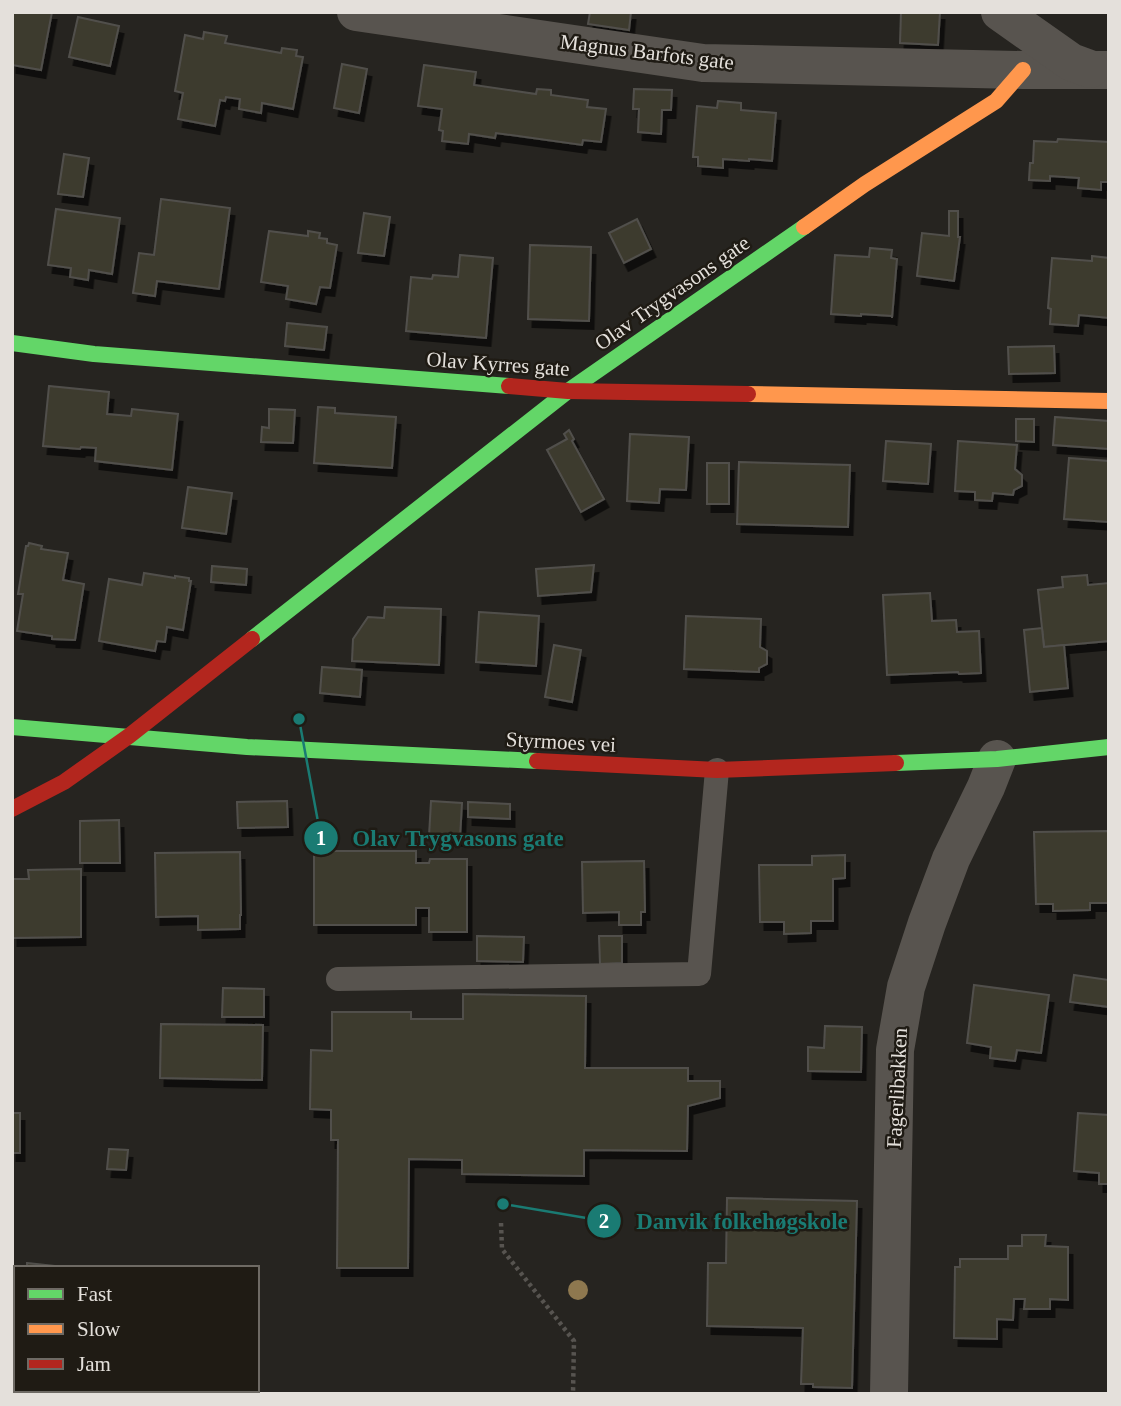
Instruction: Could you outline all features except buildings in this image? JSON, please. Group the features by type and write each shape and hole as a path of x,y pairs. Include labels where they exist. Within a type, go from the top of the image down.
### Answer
{"street":[{"name":"Magnus Barfots gate","path":"356,12 703,63 1100,70"},
{"path":"1000,12 1070,62 1100,70"},
{"name":"Olav Trygvasons gate","path":"12,809 64,782 129,736 568,391 864,184 996,101 1023,70"},
{"name":"Olav Kyrres gate","path":"12,343 94,354 568,391 1109,401"},
{"name":"Styrmoes vei","path":"12,727 247,747 717,770 997,759 1109,747"},
{"name":"Fagerlibakken","path":"889,1394 897,1037 906,987 927,923 951,859 997,759"}],"lane":[{"path":"338,979 699,974 717,770"}],"path":[{"path":"500,1223 502,1249 574,1341 573,1394"}],"traffic: fast":[{"path":"252,639 568,391 804,227"},
{"path":"12,343 94,354 509,386"},
{"path":"12,727 247,747 537,761"},
{"path":"896,763 997,759 1109,747"}],"traffic: slow":[{"path":"804,227 865,184 996,101 1023,70"},
{"path":"748,394 1109,401"}],"traffic: jam":[{"path":"509,386 568,391 748,394"},
{"path":"12,809 64,782 129,736 252,639"},
{"path":"537,761 717,770 896,763"}],"place":[{"name":"Olav Trygvasons gate","path":"299,719"},
{"name":"Danvik folkehøgskole","path":"503,1204"}]}
